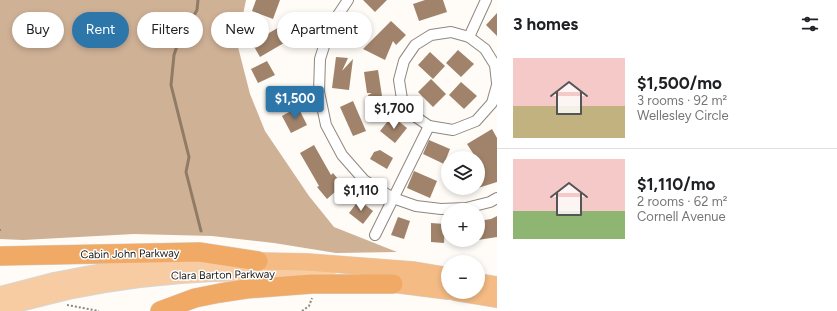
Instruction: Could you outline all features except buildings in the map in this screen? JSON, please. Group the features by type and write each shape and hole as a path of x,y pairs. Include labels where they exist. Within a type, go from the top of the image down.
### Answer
{"highway":[{"name":"Cabin John Parkway","path":"0,256 199,252 258,261"},
{"name":"Clara Barton Parkway","path":"258,261 306,262 412,270 441,275"},
{"path":"485,283 497,285"},
{"path":"161,310 195,298 246,289 312,284 393,284"},
{"name":"Clara Barton Parkway","path":"393,284 441,290"},
{"path":"485,297 497,299"}],"main road":[{"name":"Clara Barton Parkway","path":"0,295 90,273 150,265 201,261 258,261"},
{"name":"Clara Barton Parkway","path":"0,308 99,285 138,279 215,273 335,276 393,284"}],"street":[{"path":"348,0 330,27 320,59 319,92 326,125 342,155 364,180 393,198 416,206 441,209 466,208 490,202 497,198"},
{"path":"469,37 486,0"},
{"path":"451,32 469,37 485,49 495,65 497,84 494,104 476,121 453,130 429,126 413,115 402,99 399,80 404,61 415,45 431,35 451,32"},
{"path":"375,235 429,126"}],"shaded area":[{"path":"0,0 246,0 243,12 211,12 211,48 238,48 250,94 265,131 309,196 334,227 397,252 336,253 274,243 212,236 134,234 23,240 0,239"}],"waterway":[{"path":"198,0 197,10 178,43 174,55 171,85 189,157 186,172 201,231"}]}
